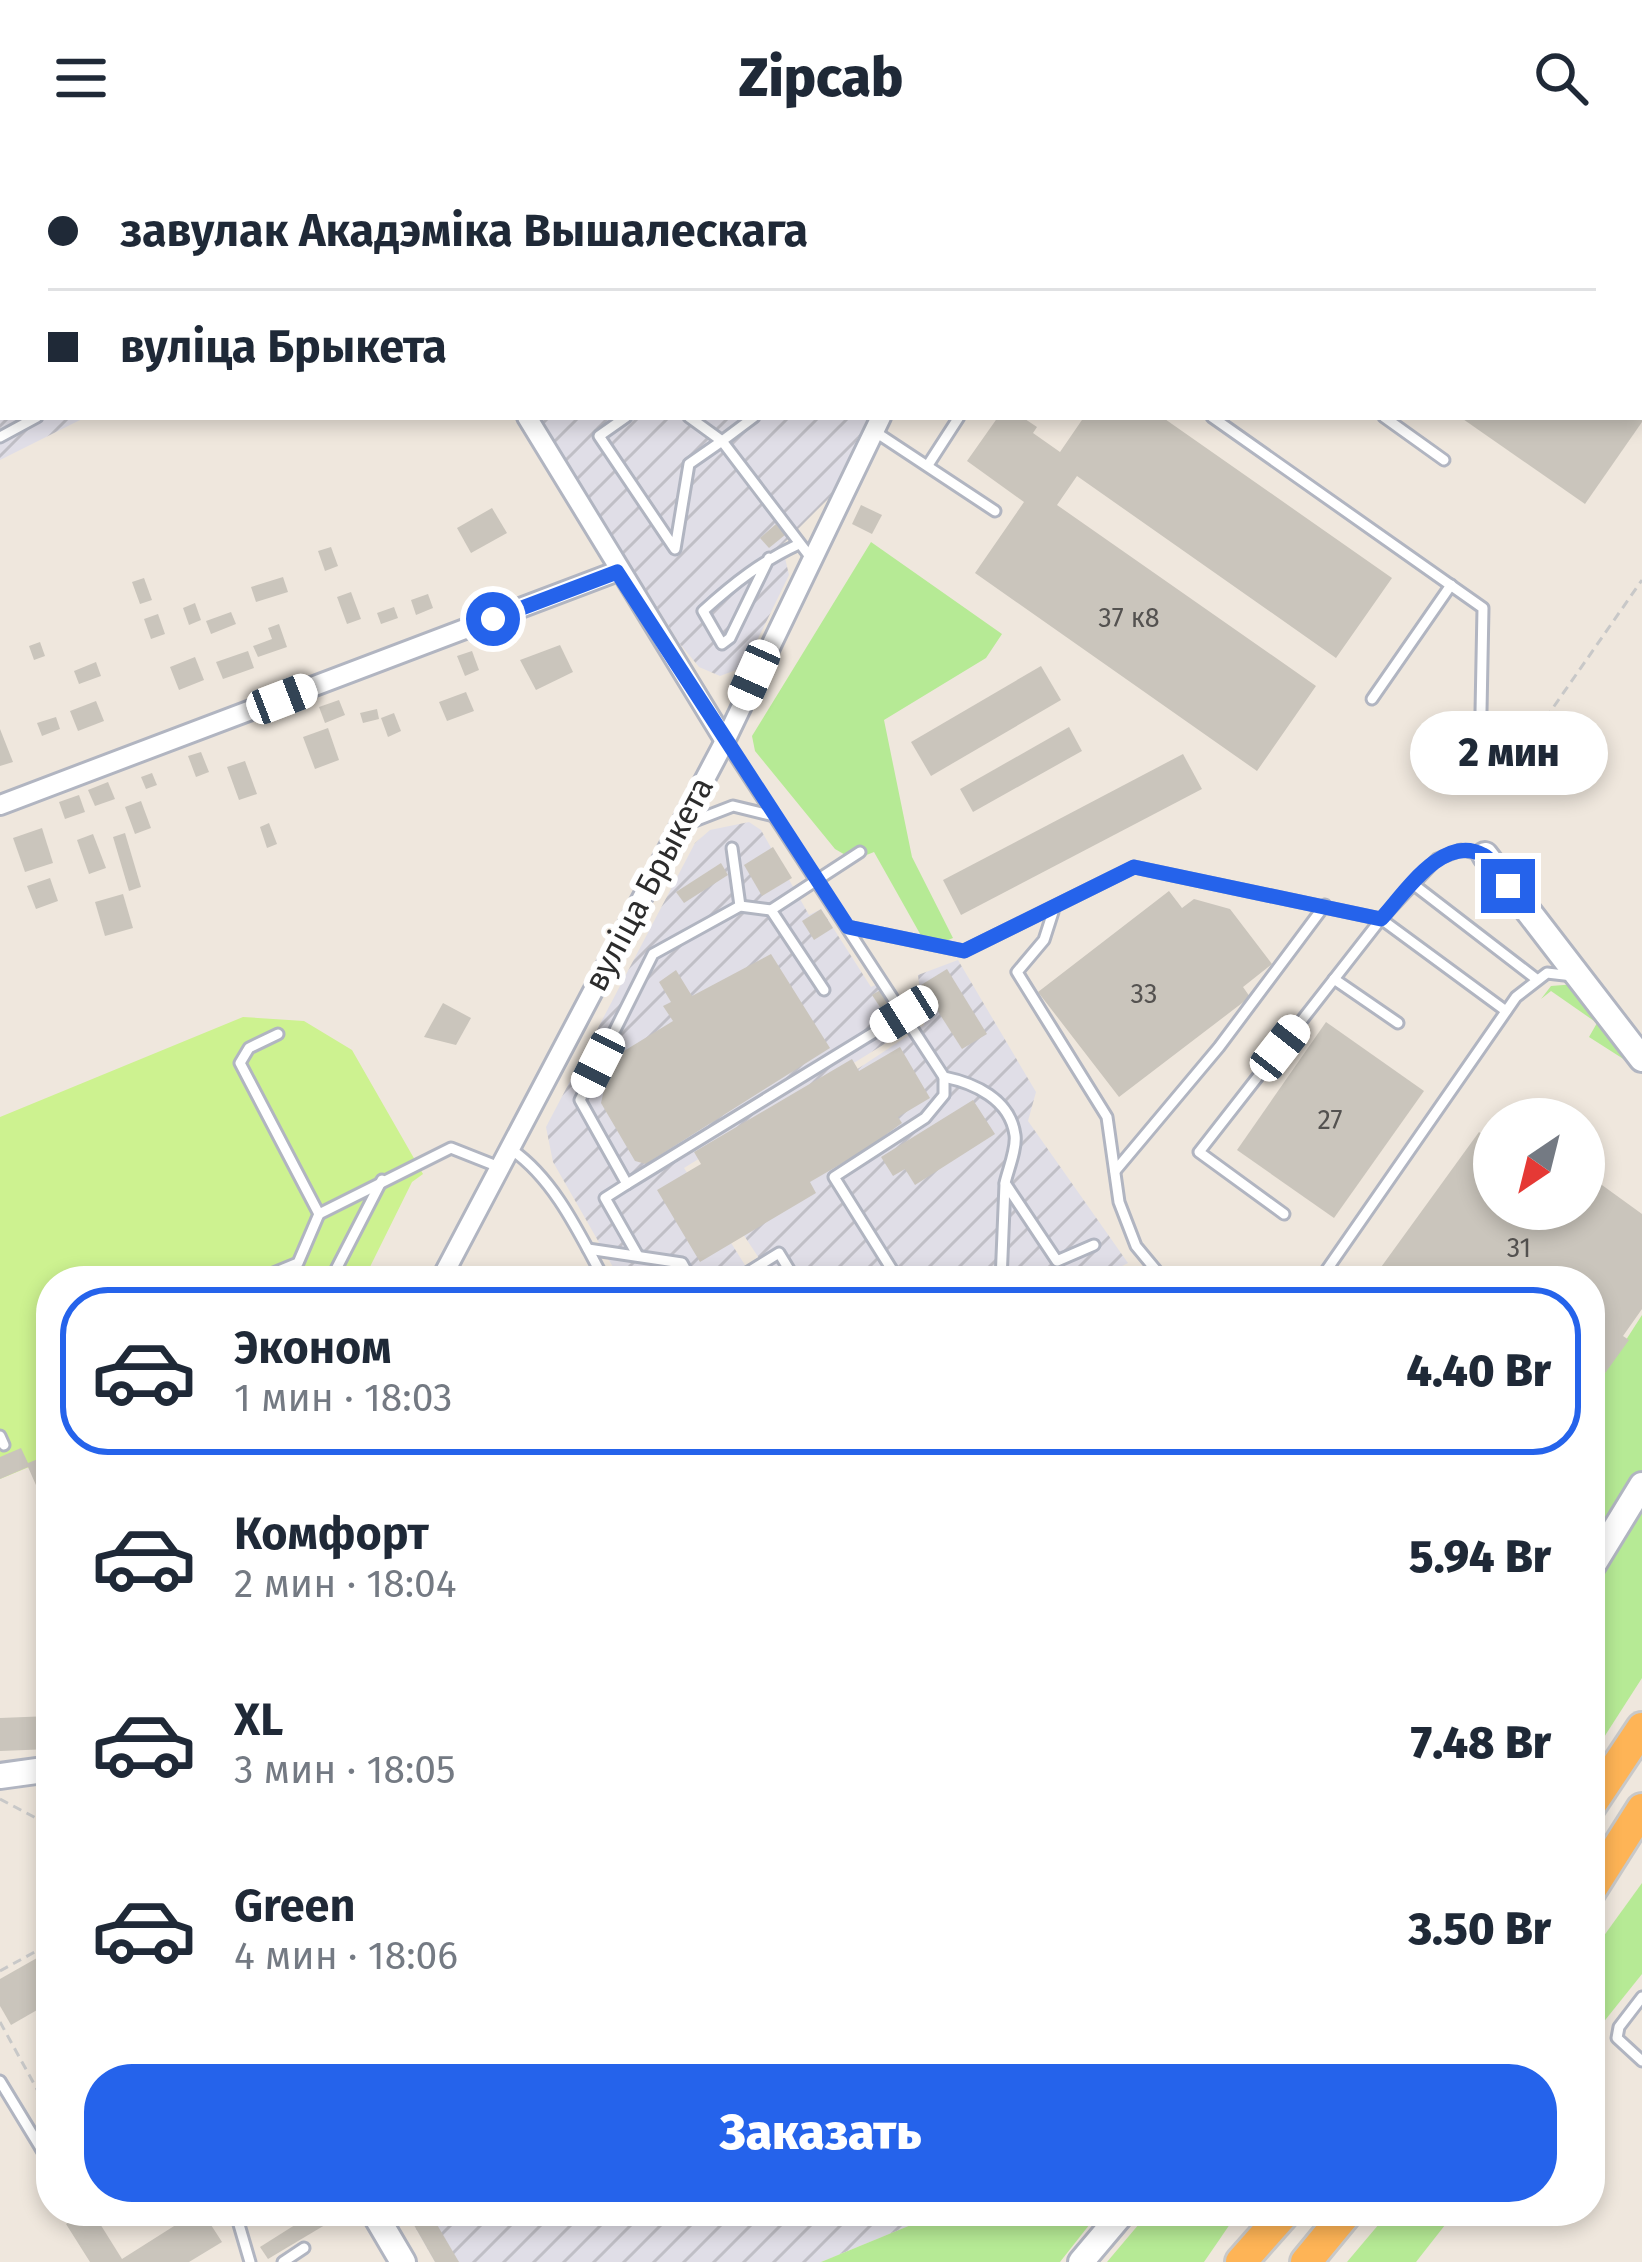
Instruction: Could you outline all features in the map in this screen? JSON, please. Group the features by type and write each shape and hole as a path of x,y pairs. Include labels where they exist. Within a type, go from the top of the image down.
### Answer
{"highway":[{"path":"1605,1784 1642,1728"},
{"path":"1605,1867 1642,1809"},
{"path":"1241,2262 1273,2226"},
{"path":"1306,2262 1336,2226"}],"street":[{"path":"529,420 617,572 725,741"},
{"name":"вуліца Брыкета","path":"448,1266 725,741 805,551 878,424"},
{"path":"0,806 617,572"},
{"path":"1485,855 1642,1059"},
{"path":"1605,1545 1642,1485"},
{"path":"0,1776 36,1772"},
{"path":"382,2226 403,2262"},
{"path":"1081,2262 1111,2226"}],"lane":[{"path":"0,436 32,420"},
{"path":"622,420 599,436 675,549 689,464 750,420"},
{"path":"693,420 722,441 805,551 770,558 704,610 722,644 730,638 770,558"},
{"path":"928,465 957,420"},
{"path":"1216,420 1483,608 1480,763"},
{"path":"1388,420 1444,460"},
{"path":"878,424 995,511"},
{"path":"1372,699 1451,585"},
{"path":"725,741 944,1077 944,1096 926,1118 834,1177 890,1266"},
{"path":"679,827 714,809 733,806 774,815"},
{"path":"732,848 740,906"},
{"path":"1284,1214 1198,1152 1381,919 1437,859 1461,850 1485,855"},
{"path":"627,1184 580,1100 653,954 740,906 771,910 860,852"},
{"path":"848,927 964,951 1053,912 1134,867 1381,919 1506,1011"},
{"path":"1413,884 1535,978"},
{"path":"1115,1171 1219,1047 1325,905"},
{"path":"771,910 824,990"},
{"path":"1053,912 1044,940 1017,972 1107,1117 1119,1202 1136,1246 1153,1266"},
{"path":"1329,1266 1506,1011 1535,978 1547,973 1578,976"},
{"path":"1334,979 1398,1023"},
{"path":"638,1256 605,1198 904,1014"},
{"path":"278,1034 250,1048 240,1064 319,1214"},
{"path":"944,1077 976,1083 1001,1106 1016,1135 1006,1184 1002,1266"},
{"path":"291,1266 298,1263 319,1214 382,1180 451,1148 499,1167"},
{"path":"509,1148 528,1161 597,1266"},
{"path":"338,1266 382,1180"},
{"path":"1006,1184 1057,1262 1094,1245"},
{"path":"588,1249 683,1266"},
{"path":"758,1266 778,1253 786,1266"},
{"path":"1642,1997 1618,2027 1617,2038 1642,2061"},
{"path":"0,2081 36,2140"},
{"path":"238,2226 246,2260"},
{"path":"283,2262 304,2248"}],"path":[{"path":"1480,763 1502,781 1642,580"},
{"path":"0,1799 36,1818"},
{"path":"0,1971 36,1951"},
{"path":"0,2023 36,2087"}],"shaded area":[{"path":"0,420 80,420 0,460"},
{"path":"541,420 867,420 829,498 782,545 789,575 750,655 736,670 720,676 699,667 680,644"},
{"path":"749,822 761,830 809,915 821,909 871,987 884,981 912,1027 684,1168 746,1266 612,1266 553,1162 546,1127 695,843 710,830"},
{"path":"958,960 1036,1092 1028,1121 1128,1263 764,1266 702,1172 924,1025 918,975"},
{"path":"415,2226 909,2226 821,2262 435,2262"}],"green space":[{"path":"871,542 1002,634 986,658 884,720 912,857 953,938 928,948 874,852 854,860 835,849 755,751 752,736"},
{"path":"1576,984 1630,1053 1625,1060 1589,1037 1597,1023 1551,991 1541,999 1551,986"},
{"path":"243,1017 304,1021 352,1050 423,1174 412,1182 370,1266 36,1266 36,1484 29,1467 0,1479 0,1117"},
{"path":"1642,1315 1642,1471 1605,1530 1605,1373"},
{"path":"1642,1507 1642,1678 1605,1736 1605,1562"},
{"path":"1642,1883 1642,1974 1605,2020 1605,1934"},
{"path":"909,2226 1088,2226 1060,2262 821,2262"},
{"path":"1137,2226 1229,2226 1204,2262 1107,2262"},
{"path":"1377,2226 1444,2226 1416,2262 1347,2262"}],"building":[{"path":"996,420 1026,420 1037,427 1033,433 1060,452 1082,420 1166,420 1392,578 1336,658 1077,476 1057,505 1316,686 1257,771 975,573 1024,502 967,461"},
{"path":"1464,420 1642,420 1585,504"},
{"path":"861,505 882,515 872,534 852,524"},
{"path":"492,508 507,533 471,553 457,528"},
{"path":"776,524 785,535 769,548 760,538"},
{"path":"331,547 338,566 325,571 318,551"},
{"path":"283,577 288,592 256,602 251,587"},
{"path":"144,578 152,600 140,604 132,582"},
{"path":"351,592 361,619 347,624 337,597"},
{"path":"428,594 433,608 416,615 411,600"},
{"path":"195,603 201,620 189,625 183,608"},
{"path":"394,607 398,618 381,624 377,613"},
{"path":"231,612 236,624 211,634 206,621"},
{"path":"158,614 165,634 151,639 144,619"},
{"path":"279,624 287,647 258,657 253,646 272,639 268,628"},
{"path":"40,642 45,656 34,660 29,646"},
{"path":"560,645 573,672 536,690 520,660"},
{"path":"248,651 254,668 223,679 216,662"},
{"path":"472,651 479,670 465,676 457,656"},
{"path":"195,657 204,680 179,690 170,667"},
{"path":"96,662 101,676 79,684 74,671"},
{"path":"1041,666 1061,700 931,776 911,742"},
{"path":"466,692 474,711 447,721 439,702"},
{"path":"339,700 345,715 325,723 319,707"},
{"path":"96,701 104,721 78,731 70,711"},
{"path":"377,709 379,719 363,723 360,713"},
{"path":"394,713 401,731 388,737 381,718"},
{"path":"56,717 60,729 42,736 37,723"},
{"path":"1069,727 1082,751 973,812 960,789"},
{"path":"328,728 339,760 315,769 303,737"},
{"path":"0,729 13,762 0,766"},
{"path":"201,752 209,772 196,777 188,756"},
{"path":"1183,754 1202,789 961,915 943,880"},
{"path":"245,761 257,794 239,800 227,767"},
{"path":"152,773 157,785 146,789 141,777"},
{"path":"108,782 115,799 95,806 88,790"},
{"path":"79,795 85,812 65,819 59,802"},
{"path":"141,801 151,828 135,834 125,807"},
{"path":"269,823 277,844 267,848 260,827"},
{"path":"42,828 53,863 25,872 13,838"},
{"path":"125,833 141,887 129,891 113,837"},
{"path":"93,834 106,868 89,874 77,840"},
{"path":"773,847 792,878 762,896 744,865"},
{"path":"721,863 728,875 684,903 676,892"},
{"path":"50,878 58,901 36,909 27,886"},
{"path":"1169,891 1182,908 1194,899 1230,909 1272,964 1243,987 1250,997 1119,1097 1038,992"},
{"path":"123,894 133,928 105,936 95,902"},
{"path":"821,909 833,928 814,940 802,921"},
{"path":"771,954 830,1048 646,1164 635,1161 601,1103 607,1076 624,1051 673,1021 663,1006 671,1002 659,982 676,970 692,996"},
{"path":"947,969 987,1034 962,1049 921,985"},
{"path":"882,989 894,1007 884,1013 872,995"},
{"path":"443,1003 471,1018 456,1045 424,1037"},
{"path":"1326,1022 1424,1091 1334,1218 1237,1150"},
{"path":"900,1047 930,1098 898,1117 902,1123 865,1150 810,1182 816,1193 700,1262 657,1190 701,1164 694,1152 852,1059 859,1071"},
{"path":"973,1100 995,1134 915,1185 905,1169 893,1176 881,1157"},
{"path":"1473,1140 1473,1230 1605,1230 1605,1187 1642,1214 1642,1309 1623,1336 1629,1340 1605,1373 1605,1266 1382,1266"},
{"path":"21,1448 28,1463 36,1460 36,1485 28,1467 0,1479 0,1457"},
{"path":"36,1717 36,1750 0,1751 0,1718"},
{"path":"36,1959 36,2011 11,2025 0,2006 0,1979"},
{"path":"67,2226 101,2226 122,2259 174,2226 212,2226 222,2242 189,2262 90,2262"},
{"path":"293,2226 323,2226 268,2259 260,2247"},
{"path":"415,2226 438,2226 459,2262 435,2262"}],"route":[{"path":"493,619 617,572 848,927 964,951 1053,912 1134,867 1381,919 1437,859 1461,850 1485,855 1508,886"}]}
